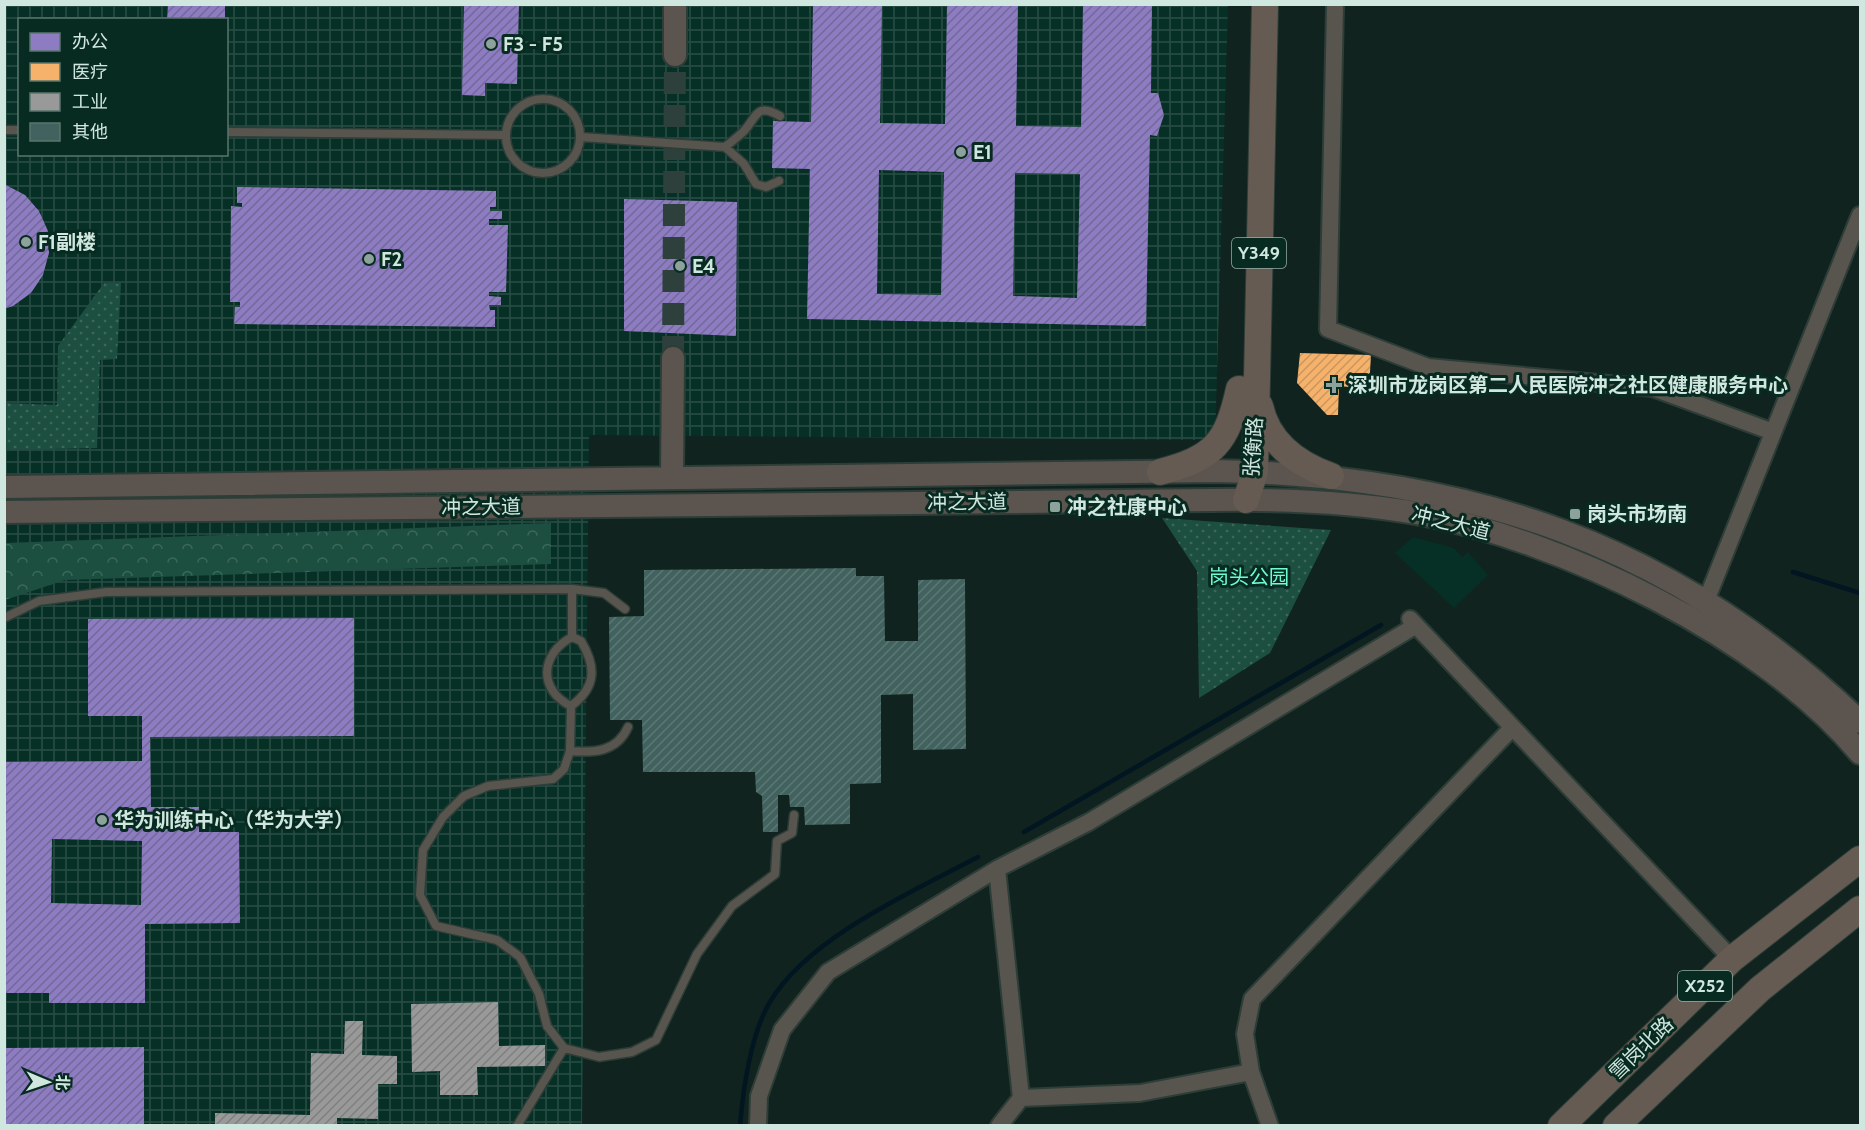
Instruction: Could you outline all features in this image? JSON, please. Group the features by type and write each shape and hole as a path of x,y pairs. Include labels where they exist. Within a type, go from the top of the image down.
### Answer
{"main road":[{"path":"675,4 675,55"},
{"name":"张衡路","path":"1248,4 1248,389"},
{"name":"张衡路","path":"1245,500 1265,4"},
{"path":"672,478 673,358"},
{"path":"1160,472 1183,466 1215,447 1228,430 1248,389"},
{"path":"1248,389 1272,435 1284,450 1298,462 1331,476"},
{"name":"冲之大道","path":"4,487 1160,472 1246,472 1331,476 1442,494 1539,521 1629,559 1706,602 1791,660 1860,722"},
{"name":"冲之大道","path":"4,512 1245,500 1330,502 1417,513 1504,536 1552,553 1653,599 1749,655 1796,688 1840,729 1860,753"},
{"name":"雪岗北路","path":"1561,1125 1732,959 1860,859"},
{"name":"雪岗北路","path":"1616,1125 1760,989 1859,911"}],"street":[{"path":"1335,6 1328,329 1428,368 1653,387 1773,432"},
{"path":"1706,602 1860,215"},
{"path":"758,1125 759,1096 782,1030 828,972 997,869 1089,822 1412,623 1732,959"},
{"path":"1270,1125 1251,1072 1245,1034 1252,999 1512,728"},
{"path":"997,869 1021,1098 999,1125"},
{"path":"1021,1098 1140,1093 1251,1072"}],"lane":[{"path":"548,99 561,103 572,112 579,124 581,137 578,150 569,164 555,172 539,174 524,169 512,158 506,135 511,116 521,106 534,100 548,99"},
{"path":"725,147 746,130 752,116 760,111 771,111 780,116"},
{"path":"228,132 506,135"},
{"path":"581,137 725,147 744,164 756,184 766,187 779,181"},
{"path":"572,589 572,638"},
{"path":"4,618 39,601 106,592 572,589 604,592 625,609"},
{"path":"572,638 581,640 591,658 591,684 581,699 571,706 558,700 549,686 548,662 559,644 572,638"},
{"path":"571,706 570,751 564,769 553,779 488,786 464,796 442,817 423,850 420,895 436,926 497,940 520,957 539,994 547,1026 564,1048 599,1057 632,1052 656,1040 697,954 732,906 775,874 777,841 792,833 794,815"},
{"path":"570,751 594,753 611,747 624,736 628,727"},
{"path":"517,1125 564,1048"}],"shaded area":[{"path":"5,5 1228,5 1215,440 589,435 582,1125 5,1126"},
{"path":"1413,537 1454,548 1462,557 1468,552 1488,575 1454,608 1395,553"}],"green space":[{"path":"104,283 121,283 117,359 100,360 97,448 5,450 5,403 57,405 58,346"},
{"name":"岗头公园","path":"1162,518 1331,530 1270,653 1199,698 1197,571"},
{"path":"551,523 551,564 65,580 5,600 5,543"}],"building: 办公":[{"path":"168,4 225,4 225,18 167,18"},
{"name":"F3 - F5","path":"464,4 519,4 517,84 485,83 485,96 462,95"},
{"name":"E1","path":"813,4 882,4 880,123 945,124 947,4 1018,4 1016,126 1081,127 1083,4 1152,4 1151,93 1158,93 1164,115 1157,136 1150,135 1146,326 807,319 810,169 772,168 773,121 811,122","holes":["879,170 944,172 941,295 877,294","1015,173 1080,174 1077,298 1013,296"]},
{"name":"F1副楼","path":"4,184 25,195 39,211 48,231 49,253 43,275 31,293 13,306 4,309"},
{"name":"F2","path":"237,187 496,191 496,207 490,207 490,211 502,211 502,219 489,219 489,225 508,225 506,292 489,292 489,296 501,297 501,305 489,305 490,310 495,310 495,327 234,324 235,307 240,307 240,302 230,302 231,206 242,207 242,203 237,203"},
{"name":"E4","path":"624,199 737,202 736,336 624,331"},
{"name":"华为训练中心（华为大学）","path":"354,618 354,736 150,737 151,807 199,807 199,832 239,832 240,923 145,924 145,1003 49,1003 49,993 4,993 4,762 142,761 142,716 88,716 88,619","holes":["52,839 142,841 141,905 51,903"]},
{"path":"144,1047 144,1126 4,1126 4,1048"}],"building: 医疗":[{"name":"深圳市龙岗区第二人民医院冲之社区健康服务中心","path":"1300,353 1371,355 1369,389 1339,386 1338,415 1327,415 1297,383"}],"building: 工业":[{"path":"498,1002 499,1046 545,1045 545,1066 477,1067 478,1095 440,1095 440,1071 412,1072 411,1004"},
{"path":"345,1021 363,1021 362,1055 397,1056 397,1084 378,1084 378,1119 337,1118 337,1126 215,1126 215,1113 310,1115 311,1053 344,1054"}],"building: 其他":[{"path":"856,568 856,576 884,576 885,641 918,641 918,580 965,579 966,749 913,750 913,694 881,695 881,783 850,784 850,824 805,825 804,807 790,807 789,795 778,795 778,832 763,832 762,796 756,792 755,772 643,772 642,720 610,720 609,617 644,616 644,570"}],"waterway":[{"path":"1793,572 1860,593"},
{"path":"1024,832 1381,625"},
{"path":"740,1126 743,1095 758,1029 770,1002 787,979 809,957 864,918 978,857"}],"tunnel":[{"path":"673,358 675,55"}],"place":[{"name":"F3 - F5","path":"491,44"},
{"name":"E1","path":"961,152"},
{"name":"F1副楼","path":"26,242"},
{"name":"F2","path":"369,259"},
{"name":"E4","path":"680,266"},
{"name":"深圳市龙岗区第二人民医院冲之社区健康服务中心","path":"1334,385"},
{"name":"冲之社康中心","path":"1055,507"},
{"name":"岗头市场南","path":"1575,514"},
{"name":"华为训练中心（华为大学）","path":"102,820"}]}
